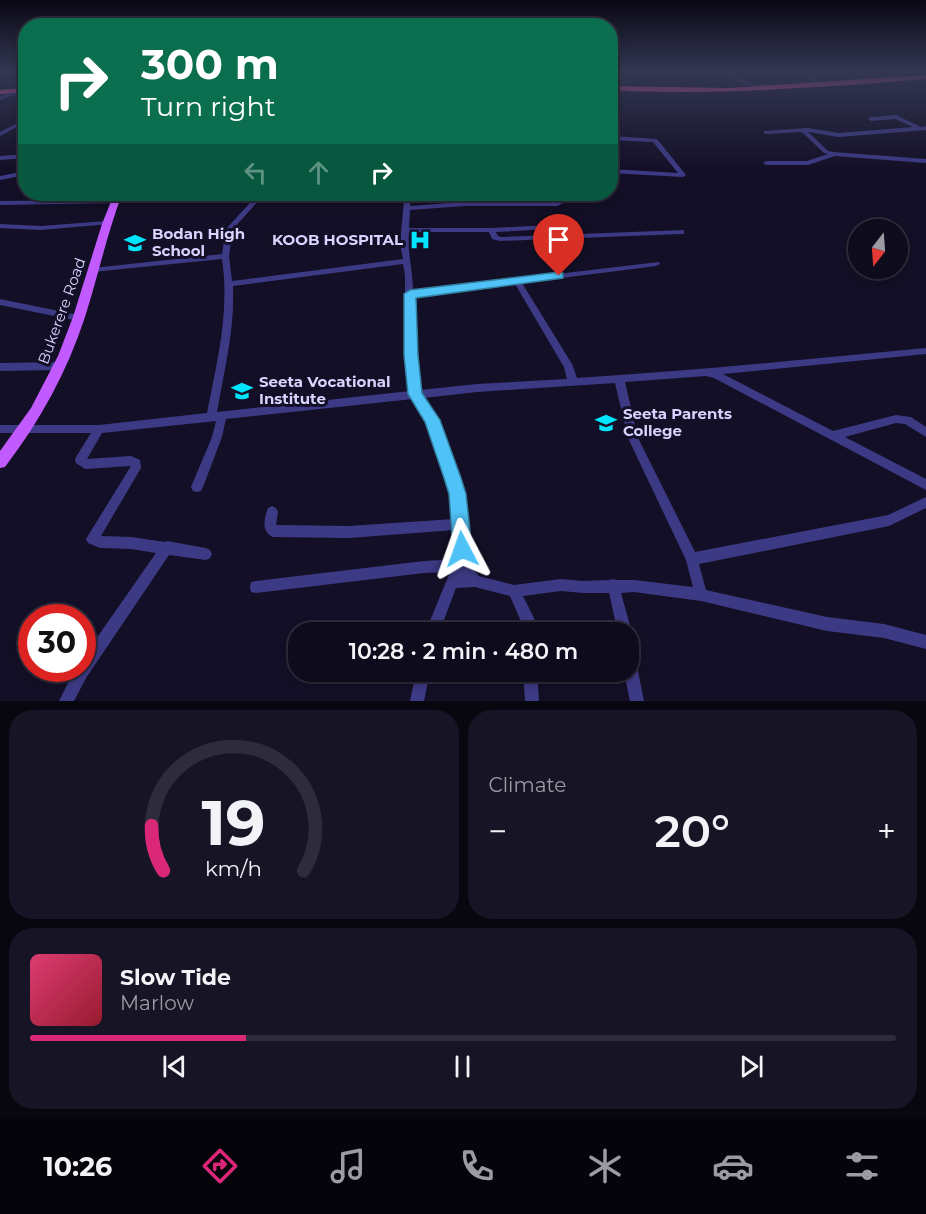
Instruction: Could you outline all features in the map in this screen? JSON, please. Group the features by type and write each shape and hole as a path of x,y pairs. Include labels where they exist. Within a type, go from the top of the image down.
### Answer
{"main road":[{"name":"Bukerere Road","path":"0,462 40,405 60,366 79,318 115,201"}],"street":[{"path":"871,119 896,117 923,128"},
{"path":"0,134 18,124"},
{"path":"766,132 802,129 839,135 923,128"},
{"path":"802,129 826,152 926,161"},
{"path":"618,138 655,140 684,173 618,171"},
{"path":"766,163 808,163 835,154"},
{"path":"0,158 18,157"},
{"path":"0,178 18,175"},
{"path":"0,203 46,201"},
{"path":"196,487 217,437 217,415 230,284 225,256 230,229 255,201"},
{"path":"356,201 387,201"},
{"path":"407,201 405,230 415,394 432,420 450,471 457,494 463,565 475,581"},
{"path":"422,201 465,204 557,204 560,201"},
{"path":"0,226 41,228 107,223"},
{"path":"405,230 551,227"},
{"path":"491,230 495,237 500,239 681,232"},
{"path":"93,270 225,256"},
{"path":"230,284 407,261"},
{"path":"410,294 656,264"},
{"path":"517,282 569,367 573,382"},
{"path":"0,302 79,318"},
{"path":"0,429 99,429 415,394 704,372 926,351"},
{"path":"0,367 60,366"},
{"path":"704,372 716,375 926,485"},
{"path":"619,378 633,438 692,559 701,595"},
{"path":"833,436 896,419 907,420 926,433"},
{"path":"99,429 80,460 85,464 131,461 136,463 136,468 92,538 100,542 206,554"},
{"path":"692,559 889,520 926,502"},
{"path":"272,512 270,527 273,531 349,532 461,524"},
{"path":"66,701 81,673 167,548"},
{"path":"436,622 459,565 463,565"},
{"path":"256,587 424,567 463,565"},
{"path":"452,582 475,581 514,591 561,585 583,587 613,585 701,595 827,624 884,631 926,642"},
{"path":"613,585 622,622"},
{"path":"514,591 527,622"},
{"path":"417,701 421,682"},
{"path":"531,682 532,701"},
{"path":"633,682 637,701"}],"place":[{"name":"KOOB HOSPITAL","path":"420,240"},
{"name":"Bodan High School","path":"135,243"},
{"name":"Seeta Vocational Institute","path":"242,391"},
{"name":"Seeta Parents College","path":"606,423"}],"route":[{"path":"462,549 457,494 453,478 429,413 415,394 409,320 410,294 559,276"}]}
